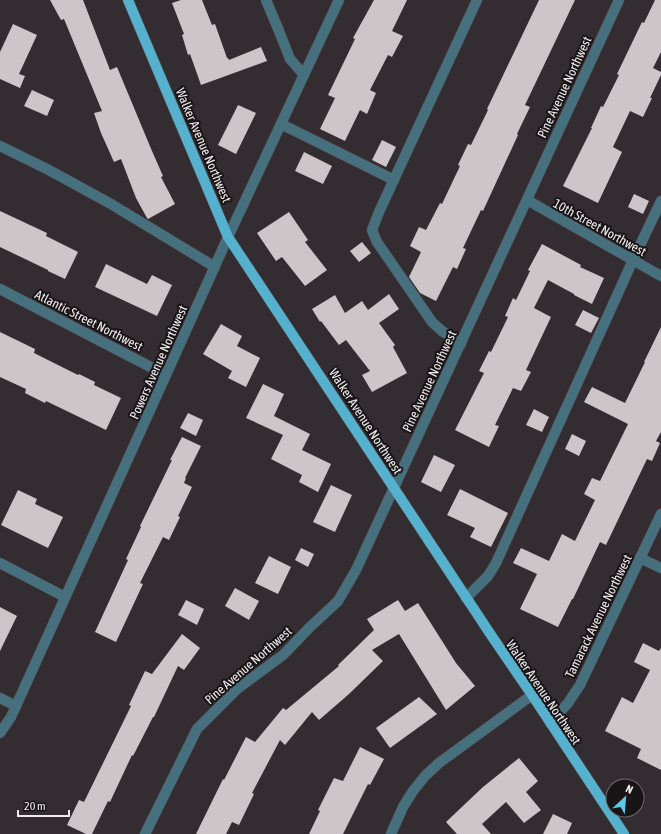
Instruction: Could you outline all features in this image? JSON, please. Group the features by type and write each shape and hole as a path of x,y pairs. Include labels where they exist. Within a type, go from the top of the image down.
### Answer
{"main road":[{"name":"Walker Avenue Northwest","path":"128,0 228,237 466,598 624,834"}],"street":[{"path":"266,0 290,59 304,75"},
{"name":"Powers Avenue Northwest","path":"0,733 11,717 228,237 338,0"},
{"path":"461,344 432,322 377,242 372,230 477,0"},
{"name":"Pine Avenue Northwest","path":"145,834 196,729 237,689 283,655 338,601 356,570 619,0"},
{"path":"281,124 394,180"},
{"path":"0,146 47,169 111,204 215,267"},
{"name":"10th Street Northwest","path":"527,200 661,276"},
{"path":"466,598 488,576 496,563 661,201"},
{"name":"Atlantic Street Northwest","path":"0,289 166,375"},
{"name":"Tamarack Avenue Northwest","path":"550,723 568,703 580,685 661,514"},
{"path":"640,558 661,568"},
{"path":"0,563 65,597"},
{"path":"391,834 403,807 425,776 439,763 532,695"},
{"path":"0,698 16,706"}],"building":[{"path":"50,0 83,0 110,70 117,67 163,176 161,177 175,204 148,219 136,198 121,159 114,162 101,133 94,113 102,111 64,19 61,20"},
{"path":"181,0 202,0 212,25 215,24 229,60 261,47 267,61 201,85 190,54 188,55 182,35 184,34 172,3"},
{"path":"374,0 407,0 392,31 403,36 392,57 388,55 370,90 376,93 367,114 360,110 345,141 320,129 335,98 328,95 355,39 353,38"},
{"path":"539,0 575,0 525,105 530,107 483,211 481,210 463,248 466,249 457,269 453,267 436,301 420,293 409,277 421,252 410,246 419,227 426,230 440,203 442,204 460,166 458,165 468,144 471,145"},
{"path":"655,0 661,0 661,52 653,68 661,72 661,75 643,117 630,111 613,147 622,152 598,203 563,186 592,128 601,106 603,107 619,75 617,74 642,22 644,23"},
{"path":"13,24 37,35 19,74 25,76 20,88 0,79 0,52"},
{"path":"32,90 54,100 47,116 24,106"},
{"path":"238,105 256,113 236,154 218,145"},
{"path":"382,140 396,147 386,167 372,160"},
{"path":"304,152 332,166 323,184 295,171"},
{"path":"634,194 649,201 643,214 628,207"},
{"path":"0,211 47,233 46,236 78,252 65,279 0,247"},
{"path":"289,212 308,240 305,242 327,270 305,286 282,257 276,261 257,233"},
{"path":"362,242 371,253 359,262 350,251"},
{"path":"542,244 581,265 580,267 604,278 592,304 548,280 534,308 551,317 526,370 531,372 521,391 513,388 495,425 499,426 489,447 455,430 484,373 479,371 489,351 491,352 508,317 505,316 513,298 516,300 530,271 528,270"},
{"path":"106,264 147,284 152,275 172,285 157,316 95,287"},
{"path":"389,294 399,309 379,323 395,345 393,347 407,373 372,392 362,375 370,371 346,340 339,345 321,321 320,322 312,309 335,295 345,313 362,301 368,310"},
{"path":"583,310 599,318 591,333 575,325"},
{"path":"221,324 242,336 237,346 260,358 246,387 228,378 232,371 203,354"},
{"path":"661,327 661,432 656,441 660,443 652,461 647,459 606,545 600,542 558,627 520,609 537,574 513,563 521,548 549,561 562,534 575,541 595,500 584,494 592,478 600,481 628,424 584,402 592,387 625,403"},
{"path":"0,332 35,349 34,353 95,382 94,385 121,398 106,430 46,401 45,403 25,393 26,389 0,377"},
{"path":"263,384 284,394 274,416 310,434 302,450 331,464 318,492 299,482 302,475 271,459 283,435 246,418"},
{"path":"534,409 549,417 542,432 526,425"},
{"path":"188,413 203,420 196,436 180,428"},
{"path":"572,434 586,441 579,456 565,449"},
{"path":"182,437 201,446 185,478 184,483 192,487 178,516 180,517 169,540 163,537 140,583 143,584 116,642 95,632 128,560 126,559 141,527 140,526"},
{"path":"434,455 455,465 441,492 421,482"},
{"path":"331,485 352,495 335,532 313,522"},
{"path":"460,489 508,513 491,547 470,537 475,528 447,515"},
{"path":"18,490 37,499 35,504 63,517 48,548 1,525"},
{"path":"301,548 314,554 308,567 295,560"},
{"path":"269,556 291,567 278,594 255,583"},
{"path":"235,588 259,601 249,620 225,606"},
{"path":"186,600 204,609 197,625 178,615"},
{"path":"398,600 405,611 418,603 456,663 475,686 446,710 399,634 372,650 383,661 349,694 319,720 312,712 285,745 280,740 252,793 254,794 239,825 232,822 226,834 196,834 223,779 224,780 246,737 255,742 283,708 286,710 339,666 338,665 374,630 367,619"},
{"path":"0,607 17,616 0,651"},
{"path":"182,634 200,648 184,670 178,666 154,717 133,756 132,755 110,802 108,801 92,834 86,834 67,825 79,800 84,802 131,706 129,705 145,671 152,674"},
{"path":"643,643 659,651 661,648 661,770 637,758 641,749 605,731 622,697 633,703 650,670 634,662"},
{"path":"419,697 437,714 390,748 376,728"},
{"path":"360,747 384,759 370,785 368,784 343,834 309,834 320,811 318,810 334,778 343,781"},
{"path":"519,758 538,781 526,792 541,810 524,823 506,802 482,824 491,834 457,834 446,822 483,787"},
{"path":"553,814 572,823 567,834 543,834"}]}
